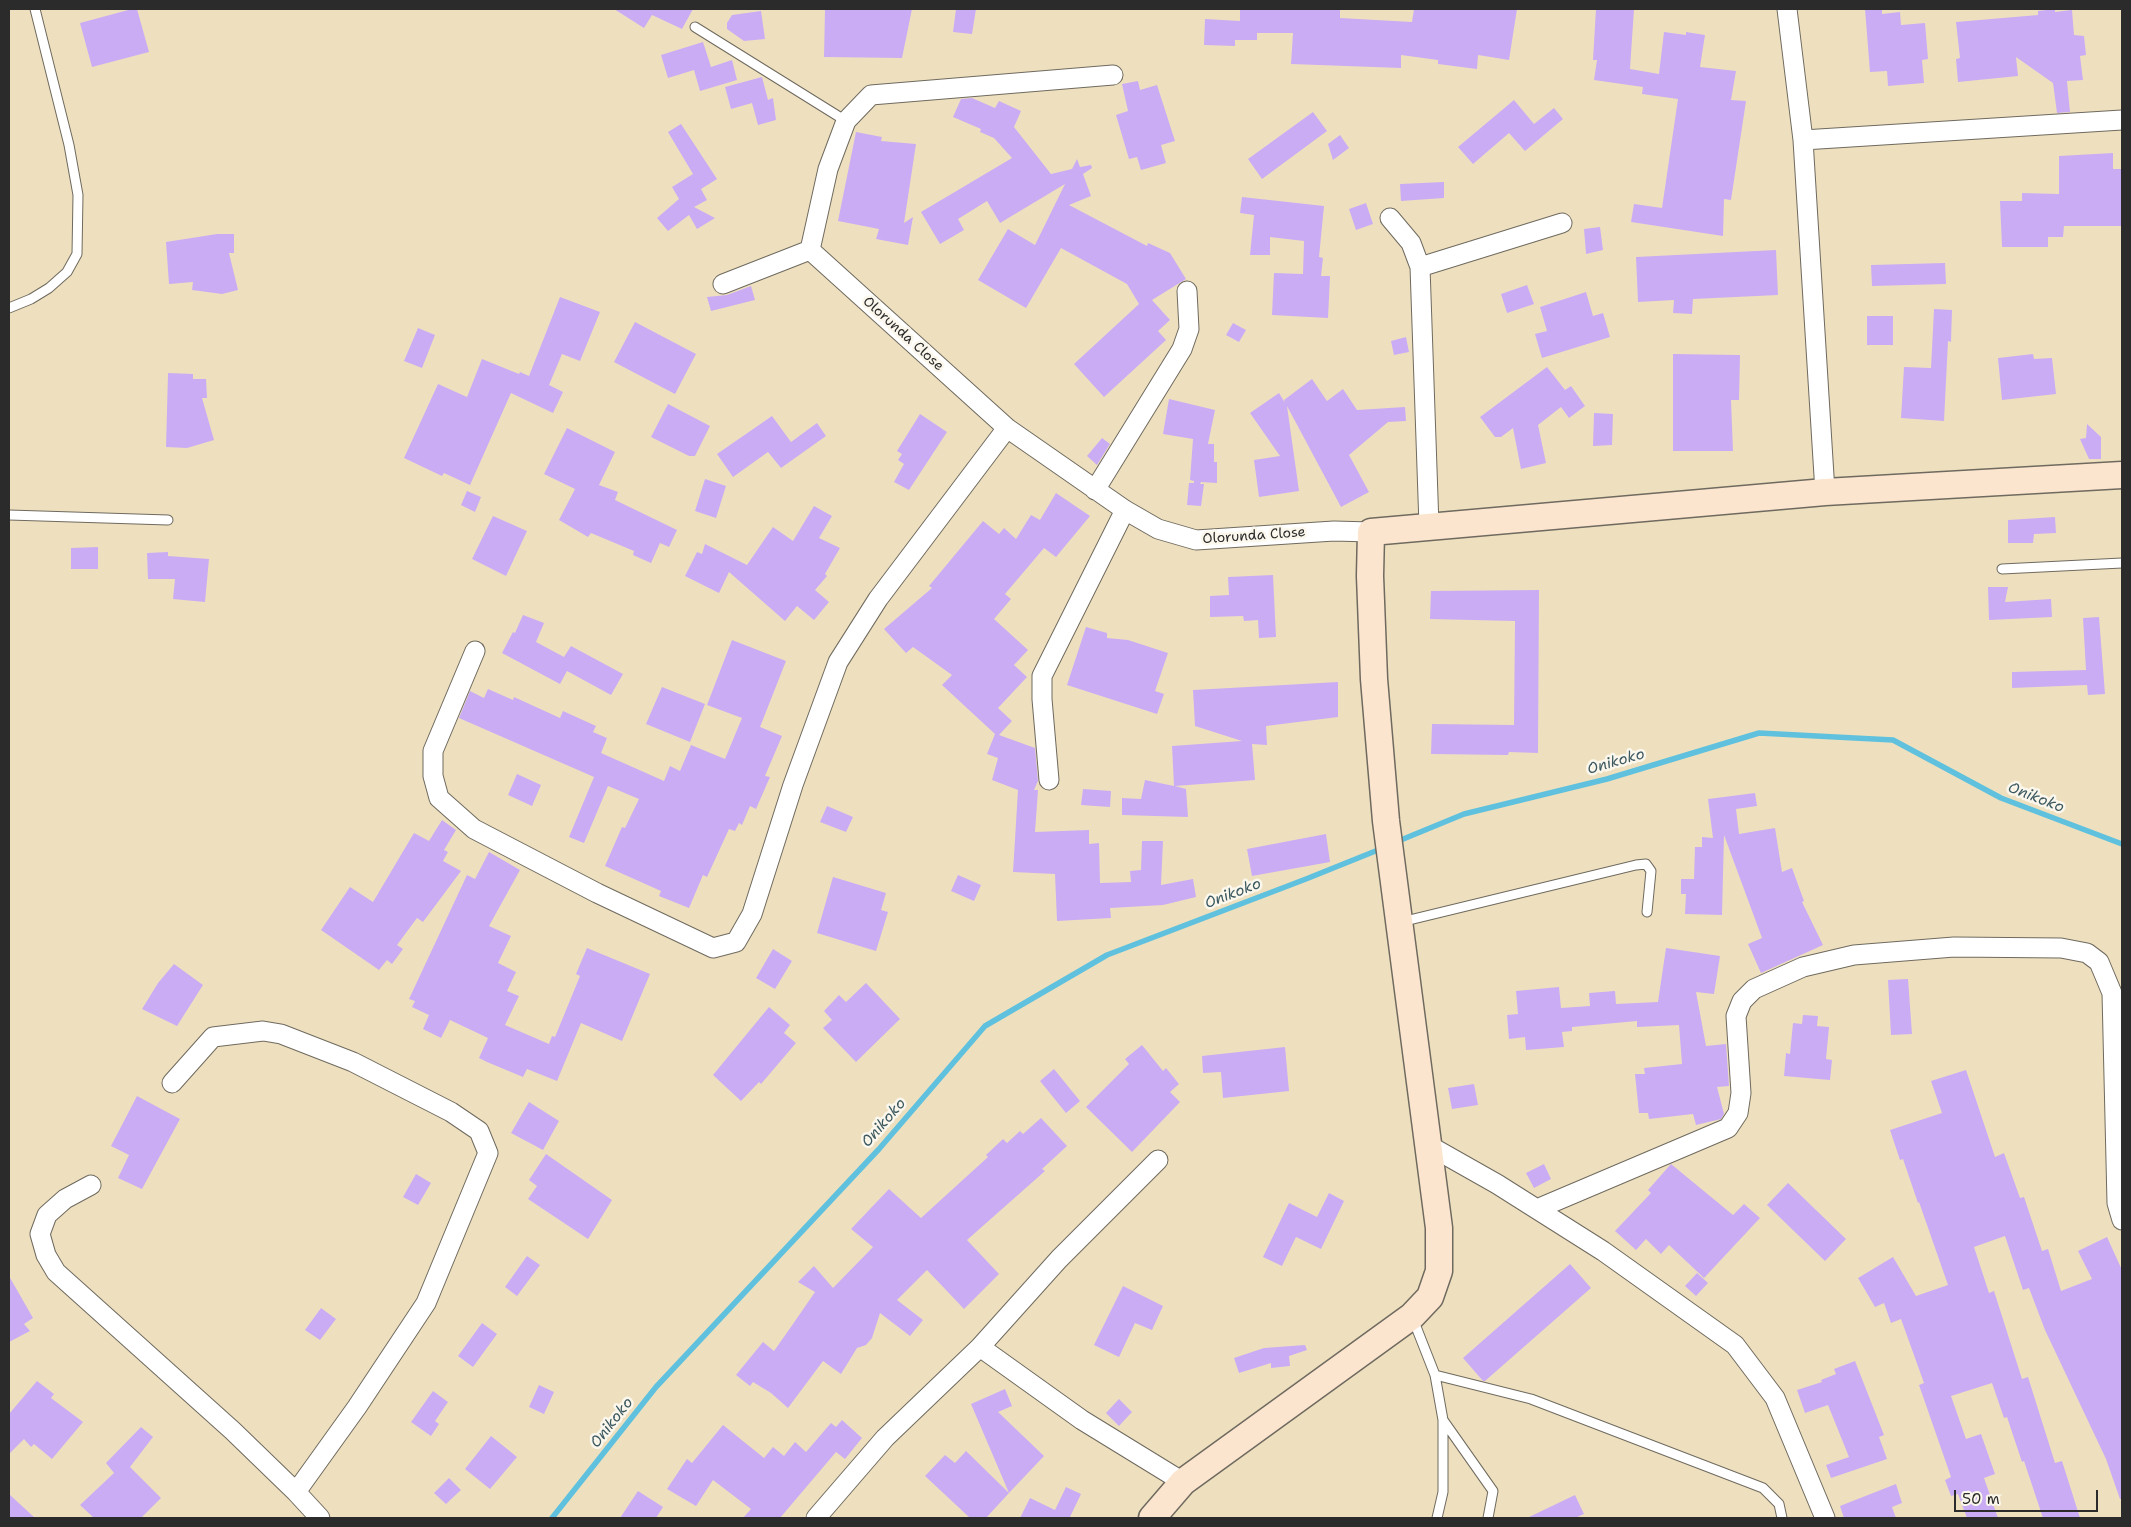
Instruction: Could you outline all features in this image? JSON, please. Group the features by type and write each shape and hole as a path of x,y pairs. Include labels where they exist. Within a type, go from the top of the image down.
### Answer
{"main road":[{"path":"1152,1518 1183,1482 1412,1316 1430,1297 1439,1271 1439,1228 1386,820 1374,670 1370,576 1371,532 1825,492 2122,475"}],"street":[{"path":"1787,9 1803,140 1825,492"},
{"path":"723,284 810,250 828,169 846,121 871,95 1113,74"},
{"path":"1803,140 2122,120"},
{"path":"1390,218 1411,243 1420,267 1429,526"},
{"path":"1420,267 1562,223"},
{"name":"Olorunda Close","path":"810,250 1008,428 1095,490 1158,529 1196,540 1334,531 1371,532"},
{"path":"1095,490 1182,349 1189,329 1188,291"},
{"path":"475,651 434,750 433,776 438,798 474,829 597,893 714,948 736,942 752,914 793,785 838,662 878,599 1008,428"},
{"path":"1049,780 1042,699 1042,676 1125,510"},
{"path":"1537,1209 1728,1128 1738,1113 1741,1092 1736,1016 1742,1001 1754,989 1803,967 1854,955 1954,948 2061,948 2087,953 2099,962 2112,992 2118,1037 2117,1203 2122,1220"},
{"path":"172,1083 213,1037 263,1031 282,1034 353,1062 451,1112 479,1131 488,1153 426,1303 357,1407 296,1492"},
{"path":"1428,1145 1498,1184 1603,1251 1735,1345 1775,1398 1825,1518"},
{"path":"816,1518 885,1438 980,1347 1059,1259 1158,1160"},
{"path":"91,1185 65,1199 47,1215 40,1234 46,1254 56,1272 232,1431 296,1492 320,1518"},
{"path":"980,1347 1082,1420 1183,1482"}],"lane":[{"path":"9,308 31,299 49,288 67,272 77,254 78,195 69,145 35,9"},
{"path":"695,27 846,121"},
{"path":"9,515 168,520"},
{"path":"2002,569 2122,563"},
{"path":"1398,922 1636,864 1646,864 1651,871 1647,912"},
{"path":"1412,1316 1436,1374 1443,1420 1443,1492 1437,1518"},
{"path":"1436,1374 1531,1399 1763,1488 1779,1504 1782,1518"},
{"path":"1443,1420 1493,1491 1488,1518"}],"building":[{"path":"137,9 149,52 92,67 80,23"},
{"path":"614,9 693,9 682,29 652,15 644,28"},
{"path":"825,9 912,9 902,58 824,57"},
{"path":"956,9 976,9 972,34 953,32"},
{"path":"1240,9 1340,9 1340,18 1412,22 1414,9 1517,9 1509,60 1478,55 1477,69 1438,64 1438,60 1401,55 1401,68 1291,64 1293,33 1257,33 1257,40 1235,40 1235,46 1204,45 1205,19 1240,21"},
{"path":"1596,9 1634,9 1630,69 1659,74 1664,32 1686,35 1686,32 1705,35 1700,67 1736,71 1731,100 1746,101 1731,200 1724,199 1723,236 1631,222 1634,204 1662,208 1678,99 1642,94 1643,87 1594,80 1597,60 1593,60"},
{"path":"1865,9 1882,9 1882,14 1900,12 1901,25 1925,23 1928,59 1922,60 1924,83 1888,86 1887,71 1870,72"},
{"path":"2055,9 2055,12 2072,10 2074,35 2084,36 2086,55 2080,56 2083,80 2067,81 2070,112 2057,113 2053,83 2016,57 2018,76 1958,82 1956,59 1960,58 1956,22 2038,15 2038,11"},
{"path":"761,11 765,39 744,41 727,29 727,23 732,15"},
{"path":"703,42 711,67 732,60 737,80 700,91 694,70 668,78 661,55"},
{"path":"762,77 768,100 773,98 776,120 758,125 752,103 731,109 725,87"},
{"path":"1138,81 1140,90 1157,85 1175,141 1161,145 1166,163 1141,170 1137,157 1129,159 1116,115 1128,111 1122,84"},
{"path":"972,98 995,108 999,101 1021,111 1014,127 1051,174 1072,169 1077,159 1080,167 1091,165 1092,168 1083,174 1091,196 1069,205 1147,246 1148,243 1170,253 1186,279 1152,300 1170,320 1158,331 1166,340 1104,397 1074,364 1139,304 1127,284 1061,248 1026,308 978,280 1008,229 1035,245 1065,184 1000,223 987,201 958,219 964,230 940,244 921,212 1012,158 994,138 980,132 981,129 953,117 961,99"},
{"path":"1514,100 1534,124 1554,108 1563,119 1525,151 1509,133 1473,164 1458,147"},
{"path":"1313,112 1327,131 1262,179 1248,159"},
{"path":"681,124 717,179 701,189 707,200 694,207 715,218 697,229 689,215 668,231 657,218 679,199 672,187 693,174 668,132"},
{"path":"856,132 882,137 881,141 916,144 904,223 913,217 908,245 876,239 879,229 838,221"},
{"path":"1340,135 1349,148 1333,160 1328,144"},
{"path":"2113,153 2113,169 2122,169 2122,226 2064,226 2063,237 2048,237 2048,247 2002,247 2000,201 2022,201 2022,193 2059,194 2059,156"},
{"path":"1444,182 1444,198 1401,201 1400,184"},
{"path":"1242,197 1324,206 1319,257 1323,258 1321,276 1330,276 1328,318 1272,315 1274,273 1303,274 1304,241 1270,237 1270,255 1250,255 1254,215 1240,213"},
{"path":"1366,203 1373,224 1356,230 1349,209"},
{"path":"1600,227 1603,250 1586,254 1584,229"},
{"path":"217,234 234,234 234,253 229,253 238,290 222,294 192,290 193,282 169,284 166,242"},
{"path":"1776,250 1778,295 1693,299 1692,314 1673,313 1674,300 1638,302 1636,257"},
{"path":"1945,263 1946,284 1872,286 1871,265"},
{"path":"1527,285 1534,304 1507,313 1501,294"},
{"path":"751,286 755,300 711,311 707,297 727,295"},
{"path":"1586,292 1593,316 1603,313 1610,337 1542,358 1535,334 1547,331 1540,307"},
{"path":"560,297 600,312 580,361 562,354 549,385 563,392 553,413 511,393 470,485 444,473 442,476 404,458 438,384 467,397 482,359 519,374 520,372 529,376"},
{"path":"1934,309 1952,310 1951,342 1948,341 1944,421 1901,418 1904,367 1931,368"},
{"path":"1867,316 1893,316 1893,345 1867,345"},
{"path":"635,322 696,354 675,394 614,362"},
{"path":"1233,323 1246,330 1239,342 1226,335"},
{"path":"418,328 435,335 422,368 404,361"},
{"path":"1406,337 1409,352 1394,355 1391,341"},
{"path":"1673,354 1740,355 1739,400 1731,400 1733,451 1673,451"},
{"path":"2033,354 2034,359 2052,358 2056,394 2002,400 1998,358"},
{"path":"1547,367 1565,390 1571,386 1585,406 1569,418 1561,407 1538,425 1546,463 1521,469 1513,428 1501,437 1495,437 1480,417"},
{"path":"168,373 193,374 193,379 206,379 207,398 202,398 214,440 187,448 166,447"},
{"path":"1312,379 1327,401 1343,389 1357,410 1405,407 1406,421 1388,422 1349,455 1369,492 1341,507 1287,406 1299,491 1259,497 1254,460 1280,456 1250,413 1279,393 1285,403 1284,400"},
{"path":"1169,399 1215,410 1208,444 1214,444 1214,462 1217,462 1217,483 1201,482 1200,484 1204,484 1201,506 1187,505 1189,483 1194,483 1194,481 1190,480 1193,439 1163,434"},
{"path":"668,404 710,426 695,456 689,456 651,437"},
{"path":"1594,413 1613,414 1612,445 1593,446"},
{"path":"920,414 947,432 909,490 894,482 904,464 898,460 902,454 897,451"},
{"path":"772,416 791,442 817,423 826,436 781,468 768,452 733,477 717,454"},
{"path":"2087,424 2101,437 2101,459 2089,459 2080,439 2086,438"},
{"path":"567,428 615,452 599,485 618,492 615,500 677,530 669,547 660,543 651,563 633,555 634,551 591,533 588,537 559,520 575,489 544,474"},
{"path":"1102,438 1110,444 1097,465 1087,456"},
{"path":"705,479 726,486 716,518 695,511"},
{"path":"467,491 481,497 475,512 461,505"},
{"path":"1056,493 1090,516 1056,557 1044,548 1005,594 1011,599 994,619 1028,650 1014,665 1027,677 998,708 1012,721 999,735 1035,748 1038,781 1034,790 1038,790 1035,832 1089,830 1089,844 1099,843 1100,883 1131,882 1130,871 1141,870 1142,841 1163,841 1161,885 1193,879 1196,897 1163,905 1110,908 1111,918 1057,921 1055,874 1013,872 1018,790 992,780 998,758 987,754 995,734 942,685 952,675 913,647 906,653 884,629 932,588 929,586 983,521 999,534 1004,528 1016,539 1031,515 1040,520"},
{"path":"814,506 832,516 819,538 840,548 825,574 827,576 815,590 829,602 814,620 797,606 785,621 729,572 719,593 685,576 697,552 702,554 705,544 747,565 773,527 793,541"},
{"path":"493,516 527,531 506,576 472,559"},
{"path":"2055,517 2056,533 2034,534 2033,543 2008,543 2008,520"},
{"path":"98,547 98,569 71,569 71,548"},
{"path":"168,552 168,556 209,559 205,602 173,599 175,579 148,579 147,553"},
{"path":"1273,575 1276,637 1259,638 1258,620 1244,621 1243,616 1210,617 1210,596 1229,595 1228,577"},
{"path":"1988,587 2008,587 2005,602 2051,599 2052,617 1989,620"},
{"path":"1539,590 1538,753 1509,752 1508,755 1431,754 1432,724 1514,725 1515,621 1430,619 1431,591"},
{"path":"523,615 544,623 536,642 564,657 571,646 623,674 611,695 567,671 560,684 502,653 513,632 515,633"},
{"path":"2099,617 2105,694 2088,695 2087,685 2012,688 2012,672 2086,670 2083,618"},
{"path":"1086,627 1107,633 1107,638 1128,640 1168,653 1155,691 1164,694 1157,714 1067,685"},
{"path":"732,640 786,661 760,727 782,736 765,776 770,777 756,809 750,806 742,825 739,823 735,831 729,829 707,877 703,875 689,908 659,896 661,891 605,866 622,827 625,828 639,799 608,786 584,843 569,837 594,777 459,718 470,691 484,698 488,689 513,700 514,697 560,718 563,711 596,726 593,732 607,738 601,753 664,781 670,766 680,771 691,745 725,759 742,718 707,705"},
{"path":"1338,682 1338,717 1266,726 1267,745 1252,744 1255,780 1175,786 1186,789 1188,817 1122,815 1122,798 1141,799 1145,780 1174,786 1172,746 1242,741 1195,726 1193,690"},
{"path":"662,687 705,704 690,742 646,724"},
{"path":"517,774 541,785 532,806 508,795"},
{"path":"1083,789 1111,791 1110,807 1081,805"},
{"path":"1755,793 1757,806 1736,809 1739,834 1775,828 1782,872 1792,868 1804,901 1802,902 1823,945 1761,973 1748,944 1762,938 1724,835 1722,915 1685,914 1686,894 1681,894 1681,879 1694,879 1695,847 1702,847 1702,837 1713,838 1708,799"},
{"path":"827,806 853,817 846,832 820,822"},
{"path":"442,820 456,830 444,850 448,852 443,861 461,871 423,922 417,918 397,945 403,949 392,964 387,960 379,970 321,930 350,887 373,902 414,833 429,841"},
{"path":"1326,834 1330,862 1252,876 1247,849"},
{"path":"489,852 520,870 489,926 511,936 498,963 516,972 507,991 519,996 505,1025 549,1044 552,1036 555,1037 580,976 576,974 587,948 650,974 622,1041 581,1023 557,1081 527,1069 523,1077 479,1058 488,1038 450,1020 441,1038 423,1029 429,1015 412,1007 415,1001 409,999 467,875 475,879"},
{"path":"958,875 981,885 974,901 951,891"},
{"path":"833,877 886,893 881,910 888,912 876,951 817,933"},
{"path":"1666,948 1720,956 1714,994 1696,992 1706,1046 1726,1044 1729,1086 1717,1087 1724,1114 1721,1119 1696,1125 1693,1114 1649,1119 1648,1113 1639,1113 1635,1074 1645,1074 1644,1068 1682,1064 1679,1025 1637,1027 1637,1021 1572,1027 1572,1031 1562,1032 1564,1047 1526,1050 1525,1037 1509,1039 1507,1015 1518,1014 1516,991 1559,987 1561,1008 1590,1006 1589,993 1615,991 1616,1004 1658,1002"},
{"path":"773,949 792,961 775,989 756,978"},
{"path":"174,964 203,985 177,1026 142,1009 158,983"},
{"path":"1908,979 1912,1034 1891,1035 1888,980"},
{"path":"866,983 900,1019 856,1062 823,1028 832,1020 824,1011 839,995 846,1002"},
{"path":"769,1007 790,1025 784,1033 796,1043 761,1084 759,1082 741,1101 713,1075"},
{"path":"1803,1015 1818,1016 1817,1026 1829,1027 1826,1059 1832,1060 1830,1080 1784,1076 1786,1053 1790,1054 1793,1023 1802,1024"},
{"path":"1142,1045 1163,1071 1166,1068 1179,1084 1170,1092 1180,1102 1132,1152 1086,1107 1129,1064 1125,1059"},
{"path":"1285,1047 1289,1091 1223,1098 1221,1072 1203,1073 1202,1056"},
{"path":"1054,1069 1080,1101 1066,1113 1040,1081"},
{"path":"1966,1070 1995,1157 2004,1153 2020,1198 2024,1197 2042,1251 2048,1249 2061,1291 2092,1279 2078,1251 2107,1237 2122,1270 2122,1499 2120,1499 2106,1459 2045,1330 2029,1288 2023,1290 2005,1236 1974,1247 1989,1293 1994,1291 2022,1379 2028,1377 2055,1463 2062,1461 2080,1518 2043,1518 2024,1461 2022,1462 2007,1417 2004,1418 1992,1383 1951,1396 1966,1439 1981,1434 1995,1474 1984,1478 1998,1518 1967,1518 1958,1494 1951,1496 1945,1480 1951,1477 1919,1385 1924,1383 1901,1319 1891,1323 1884,1303 1875,1307 1858,1278 1893,1257 1916,1296 1948,1285 1903,1159 1900,1160 1890,1130 1942,1113 1931,1081"},
{"path":"1474,1084 1478,1105 1452,1109 1448,1088"},
{"path":"137,1096 180,1119 142,1189 118,1178 129,1155 111,1146"},
{"path":"529,1102 559,1121 543,1150 511,1133"},
{"path":"1041,1118 1067,1146 1042,1169 1045,1171 967,1240 999,1274 964,1309 927,1270 897,1300 923,1320 910,1336 880,1313 872,1338 866,1345 857,1348 841,1374 823,1361 788,1408 771,1393 753,1382 750,1386 736,1375 763,1342 774,1351 815,1292 798,1282 814,1266 833,1288 873,1247 851,1229 889,1189 921,1218 988,1157 986,1155 1003,1139 1007,1143 1020,1131 1023,1134"},
{"path":"546,1154 612,1200 588,1239 528,1199 537,1186 529,1180"},
{"path":"1544,1164 1551,1179 1534,1188 1526,1173"},
{"path":"1671,1164 1733,1215 1744,1204 1760,1218 1704,1278 1669,1245 1661,1254 1646,1239 1636,1250 1615,1231 1651,1193 1648,1190"},
{"path":"416,1174 431,1183 418,1205 403,1197"},
{"path":"1788,1183 1846,1239 1825,1261 1767,1205"},
{"path":"1329,1193 1344,1201 1321,1249 1296,1237 1282,1266 1263,1257 1289,1203 1317,1217"},
{"path":"527,1256 540,1265 517,1296 505,1287"},
{"path":"1570,1264 1591,1288 1483,1381 1463,1358"},
{"path":"1697,1273 1708,1283 1696,1296 1685,1286"},
{"path":"9,1276 33,1318 24,1324 30,1331 9,1342"},
{"path":"1123,1286 1163,1306 1152,1330 1135,1323 1119,1357 1094,1345"},
{"path":"321,1308 336,1319 320,1340 305,1330"},
{"path":"482,1323 497,1334 473,1367 458,1356"},
{"path":"1305,1345 1307,1350 1289,1356 1290,1366 1271,1368 1271,1363 1239,1373 1234,1358 1264,1348"},
{"path":"1855,1361 1884,1435 1879,1437 1887,1459 1831,1478 1826,1465 1849,1457 1828,1405 1805,1413 1797,1390 1822,1382 1821,1380 1836,1374 1834,1369"},
{"path":"37,1381 54,1394 51,1398 83,1422 52,1459 34,1444 31,1447 24,1439 9,1454 9,1414"},
{"path":"539,1385 554,1392 544,1414 529,1407"},
{"path":"1005,1389 1012,1406 998,1412 1044,1456 1009,1493 971,1404"},
{"path":"433,1391 448,1402 435,1421 439,1424 431,1436 411,1422"},
{"path":"1119,1399 1132,1412 1119,1426 1106,1413"},
{"path":"842,1420 862,1438 845,1459 836,1452 780,1518 743,1518 751,1509 713,1480 696,1506 667,1489 687,1459 692,1463 723,1425 764,1458 773,1447 784,1456 795,1442 806,1452 831,1423 836,1427"},
{"path":"141,1427 153,1437 130,1467 161,1498 141,1518 94,1518 80,1505 114,1473 106,1463"},
{"path":"491,1436 517,1457 490,1489 465,1469"},
{"path":"966,1451 1009,1493 986,1518 970,1518 925,1476 945,1455 955,1463"},
{"path":"449,1478 461,1490 446,1504 434,1493"},
{"path":"1896,1484 1902,1503 1892,1507 1896,1518 1844,1518 1840,1506"},
{"path":"1066,1487 1081,1494 1070,1517 1072,1518 1020,1518 1030,1498 1055,1510"},
{"path":"638,1491 663,1507 656,1518 620,1518"},
{"path":"9,1494 35,1518 9,1518"},
{"path":"1575,1495 1584,1514 1575,1518 1527,1518"}],"waterway":[{"name":"Onikoko","path":"1396,842 1464,814 1607,779 1759,733 1893,740 2001,798 2122,844"},
{"name":"Onikoko","path":"552,1518 656,1387 879,1149 985,1026 1107,955 1383,848"}]}
